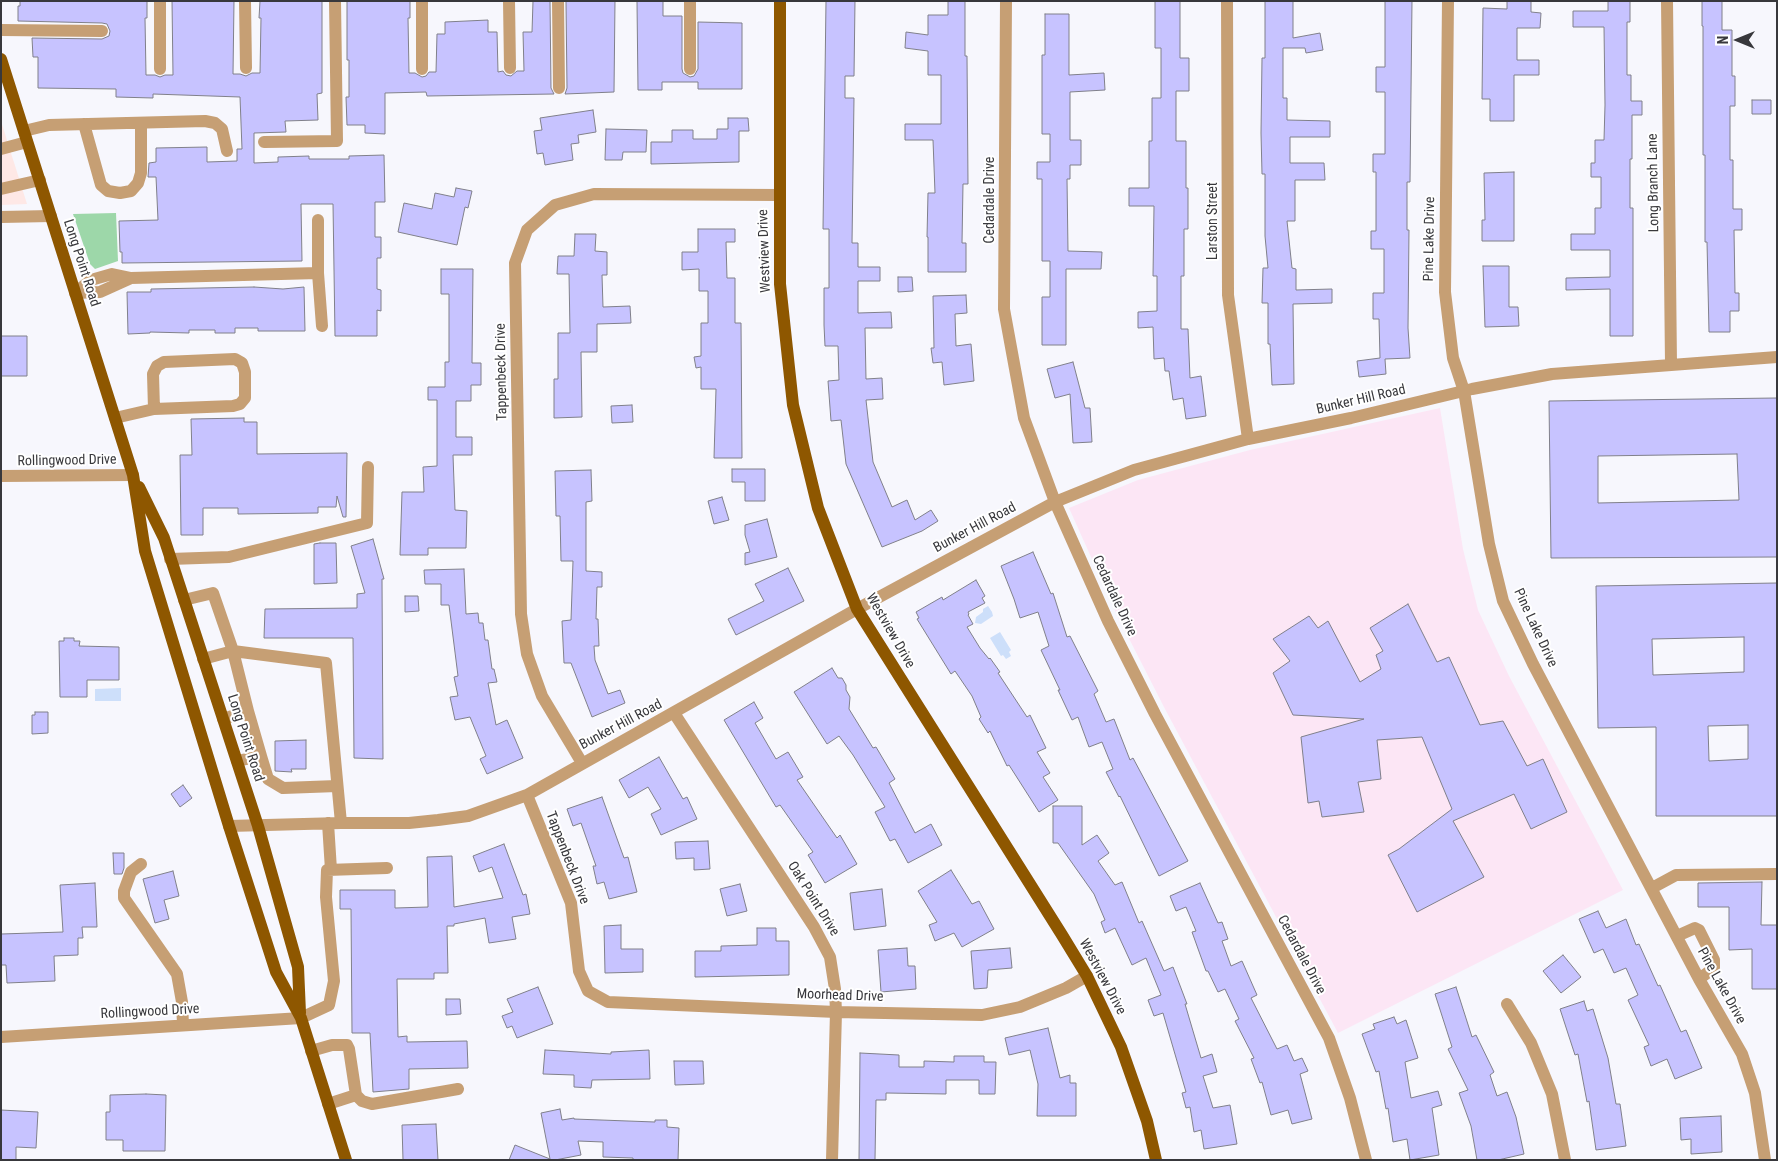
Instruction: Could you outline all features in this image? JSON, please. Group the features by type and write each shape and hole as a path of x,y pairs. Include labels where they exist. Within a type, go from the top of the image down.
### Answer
{"main road":[{"name":"Westview Drive","path":"780,1 780,284 793,404 818,508 857,609 1087,976 1121,1048 1147,1121 1156,1160"},
{"name":"Long Point Road","path":"1,59 4,77 26,136 133,475 145,551 229,826 276,972 300,1018 346,1160"},
{"name":"Long Point Road","path":"133,475 164,538 258,826 298,967 300,1018"}],"street":[{"path":"160,1 160,70"},
{"path":"245,1 246,68"},
{"path":"264,142 337,141 335,1"},
{"path":"422,1 422,69"},
{"path":"509,1 510,68"},
{"path":"558,1 559,88"},
{"path":"690,1 690,69"},
{"name":"Cedardale Drive","path":"1006,1 1004,310 1024,418 1056,502 1108,621 1174,749 1329,1038 1350,1098 1366,1160"},
{"name":"Larston Street","path":"1228,1 1228,295 1248,439"},
{"name":"Pine Lake Drive","path":"1448,1 1445,292 1453,358 1464,391 1489,544 1503,601 1533,664 1699,979 1742,1054 1755,1093 1766,1160"},
{"name":"Long Branch Lane","path":"1667,1 1671,364"},
{"path":"1,30 102,31"},
{"path":"1,149 49,125 205,121 215,123 222,129 228,151"},
{"path":"84,124 101,185 108,191 120,193 131,191 138,183 141,173 141,123"},
{"path":"1,189 40,180"},
{"name":"Tappenbeck Drive","path":"582,763 542,696 527,654 520,614 516,263 518,255 527,230 556,206 594,194 779,195"},
{"path":"1,217 51,216"},
{"path":"318,220 318,272 322,326"},
{"path":"75,293 91,280 112,274 131,278 318,272"},
{"name":"Bunker Hill Road","path":"229,826 409,823 438,820 468,816 526,795 857,609 1056,502 1134,470 1248,439 1351,418 1464,391 1552,374 1777,357"},
{"path":"115,418 154,409 233,406 240,404 245,398 245,372 242,363 235,359 164,362 157,366 153,374 154,409"},
{"path":"170,559 229,557 368,524 368,467"},
{"name":"Rollingwood Drive","path":"1,476 133,475"},
{"path":"184,600 213,593 233,651 268,779 283,788 337,786"},
{"path":"203,659 233,651 326,664 337,786 331,870"},
{"path":"223,719 248,711"},
{"name":"Oak Point Drive","path":"674,713 814,927 830,957 835,989 836,1012 832,1160"},
{"path":"237,761 261,756"},
{"name":"Tappenbeck Drive","path":"526,795 571,903 579,971 588,991"},
{"path":"142,864 131,872 124,891 124,898 177,974 182,1002 183,1025"},
{"path":"300,1018 329,1005 334,982 326,897 327,870 388,868"},
{"path":"1652,888 1676,875 1777,874"},
{"path":"1677,936 1695,928 1699,930 1714,960 1714,968 1699,979"},
{"name":"Moorhead Drive","path":"588,991 608,1002 836,1012 982,1015 1020,1007 1066,988 1087,976"},
{"path":"1507,1004 1531,1043 1552,1094 1565,1160"},
{"name":"Rollingwood Drive","path":"1,1037 300,1018"},
{"path":"311,1051 332,1044 348,1045 356,1095 362,1101 372,1104 458,1089"},
{"path":"328,1104 356,1095"}],"shaded area":[{"path":"1,121 27,204 1,205"},
{"path":"1440,408 1463,549 1478,610 1509,676 1623,890 1338,1033 1165,709 1118,617 1069,508 1138,480 1250,450"}],"green space":[{"path":"116,213 118,261 95,269 90,264 73,214"}],"water":[{"path":"988,606 993,616 981,624 975,623 976,617"},
{"path":"1000,632 1011,650 1009,652 1011,656 1006,659 1003,655 1001,656 990,638"},
{"path":"121,688 121,701 95,701 95,689"}],"building":[{"path":"20,1 147,1 147,18 145,18 146,75 160,77 173,75 172,1 234,1 233,74 246,76 252,73 260,73 260,1 322,1 322,93 317,94 318,120 285,121 286,132 254,133 254,163 278,162 278,157 309,156 309,159 349,159 349,156 384,155 385,202 375,202 375,237 381,237 381,258 377,258 377,289 381,290 381,311 377,310 377,336 335,336 333,204 301,204 302,261 122,263 119,221 158,220 156,177 148,177 149,163 156,162 156,148 207,147 207,162 237,161 237,149 242,149 240,97 153,94 153,98 116,97 116,89 38,88 38,57 33,57 32,38 102,39 109,36 110,31 107,24 102,23 18,21"},
{"path":"347,1 410,1 410,18 408,18 409,73 415,73 422,77 426,76 429,72 436,72 437,34 445,34 445,22 488,20 488,32 497,32 498,72 503,71 506,75 511,76 517,71 524,71 523,32 532,32 533,1 550,1 551,88 554,94 427,96 426,92 385,93 385,134 365,133 365,125 347,125 346,97 349,97 349,60 347,60"},
{"path":"566,1 615,1 614,92 565,94 567,88"},
{"path":"637,1 663,1 663,16 682,16 682,69 683,73 690,77 694,76 698,69 698,22 742,23 742,89 698,89 698,82 662,82 662,90 638,90"},
{"path":"826,1 855,1 854,76 845,76 845,98 854,98 852,243 858,243 858,267 880,267 880,281 858,281 858,313 891,312 892,328 865,328 866,379 882,378 883,399 866,400 873,462 892,507 907,500 915,520 931,510 938,521 922,531 882,547 846,464 841,420 831,421 828,381 839,380 838,346 825,346 824,325 824,288 829,288 829,229 823,229"},
{"path":"948,1 965,1 968,184 963,184 962,243 966,243 966,272 928,272 928,193 935,193 933,140 905,140 905,124 941,124 941,75 928,75 928,51 905,48 906,32 928,35 928,15 948,15"},
{"path":"1155,1 1180,1 1180,58 1189,58 1189,91 1176,91 1176,141 1186,141 1186,188 1188,188 1188,229 1184,229 1184,276 1181,276 1181,329 1188,329 1190,378 1201,376 1206,416 1186,419 1183,398 1173,400 1169,371 1165,371 1164,358 1154,359 1153,327 1138,328 1138,312 1157,311 1157,276 1153,276 1154,206 1129,206 1129,188 1149,188 1149,141 1152,141 1152,98 1161,98 1161,48 1155,48"},
{"path":"1265,1 1293,1 1293,38 1320,33 1323,50 1306,53 1305,48 1283,48 1283,98 1287,98 1287,120 1330,121 1330,137 1290,137 1290,163 1324,163 1325,180 1295,180 1295,221 1287,221 1292,268 1296,269 1296,290 1332,289 1332,303 1293,304 1294,384 1272,385 1270,344 1268,344 1268,303 1262,303 1263,268 1268,268 1265,236 1265,174 1262,174 1261,133 1262,58 1265,58"},
{"path":"1385,1 1412,1 1410,182 1407,182 1410,358 1385,359 1386,374 1359,377 1357,361 1380,358 1379,319 1373,319 1373,293 1384,293 1384,249 1371,249 1371,231 1376,231 1376,172 1373,172 1373,154 1385,154 1385,92 1376,92 1376,67 1385,67"},
{"path":"1507,1 1531,1 1531,12 1541,13 1540,28 1517,28 1517,60 1539,60 1539,75 1514,75 1514,121 1490,121 1490,99 1482,99 1483,8 1507,9"},
{"path":"1608,1 1630,1 1630,22 1627,22 1627,75 1631,75 1631,101 1642,101 1642,115 1632,115 1632,159 1630,159 1630,208 1633,208 1633,336 1610,336 1610,289 1566,290 1566,278 1610,277 1610,250 1571,250 1571,234 1595,234 1595,208 1601,208 1601,177 1591,177 1591,163 1595,163 1595,140 1604,140 1605,105 1604,27 1573,27 1573,11 1608,11"},
{"path":"1702,1 1722,1 1722,30 1732,30 1732,76 1735,76 1735,106 1730,106 1730,160 1733,160 1733,209 1742,209 1742,230 1734,230 1735,293 1739,293 1739,311 1730,311 1730,332 1709,332 1707,242 1705,242 1705,155 1703,155"},
{"path":"1045,14 1069,14 1069,75 1104,73 1105,90 1070,92 1070,140 1081,140 1081,165 1070,165 1070,179 1067,179 1068,251 1102,252 1101,269 1066,269 1066,345 1042,345 1042,297 1050,297 1050,261 1042,261 1042,179 1037,179 1037,162 1050,162 1050,134 1042,134 1042,55 1045,55"},
{"path":"1752,100 1771,100 1771,114 1752,114"},
{"path":"593,110 596,132 578,135 579,143 571,144 573,160 545,165 543,153 537,154 534,131 542,130 540,118"},
{"path":"728,118 748,118 749,131 739,131 739,162 651,164 651,142 672,142 672,130 693,130 693,139 717,139 717,129 728,129"},
{"path":"606,129 647,130 646,152 623,152 622,160 605,160"},
{"path":"1514,172 1514,241 1482,241 1482,220 1485,220 1484,173"},
{"path":"456,188 472,191 468,208 465,207 457,245 398,232 404,203 432,209 435,193 454,197"},
{"path":"698,229 735,229 735,242 726,242 727,278 735,278 735,323 741,323 742,458 714,458 716,389 701,389 701,367 696,368 694,357 701,356 701,323 708,323 708,291 699,291 699,269 682,270 682,252 698,252"},
{"path":"575,234 596,234 595,251 607,252 607,275 602,275 603,307 630,306 631,323 597,324 597,352 581,352 582,417 554,418 554,379 558,379 558,333 570,333 569,274 557,274 558,256 574,256"},
{"path":"1483,266 1509,266 1509,307 1518,307 1519,326 1485,327"},
{"path":"441,269 473,269 472,363 481,363 481,385 471,385 471,401 456,401 456,437 472,437 472,455 453,455 455,510 467,511 466,548 428,548 428,555 400,555 402,492 424,492 423,467 437,466 437,400 428,400 428,387 445,387 445,362 449,362 449,294 441,294"},
{"path":"898,277 912,277 913,291 898,292"},
{"path":"254,287 283,289 304,287 305,331 258,331 258,328 235,328 235,333 215,333 215,330 189,330 189,333 150,332 128,334 127,292 151,292 151,289"},
{"path":"966,295 967,313 955,314 956,346 971,344 974,381 944,385 942,362 933,363 931,348 934,348 933,296"},
{"path":"1,336 27,336 27,376 1,376"},
{"path":"1073,362 1085,408 1090,408 1092,442 1073,443 1070,394 1055,398 1047,369"},
{"path":"1777,398 1777,557 1551,558 1549,401","holes":["1737,454 1739,500 1598,503 1598,456"]},
{"path":"632,405 633,422 612,423 611,406"},
{"path":"244,418 244,422 257,422 257,454 347,453 346,517 343,517 337,496 336,507 318,507 318,513 238,514 238,508 203,508 203,535 181,535 180,455 192,455 191,419"},
{"path":"732,469 765,469 765,501 745,501 745,482 732,482"},
{"path":"591,470 592,501 586,502 586,571 602,572 602,587 597,587 596,619 598,619 599,646 594,646 595,660 608,694 620,690 625,703 592,717 571,663 564,663 562,621 571,620 573,561 561,561 560,516 556,516 555,471"},
{"path":"722,497 729,520 714,524 708,501"},
{"path":"767,519 777,557 745,565 745,553 750,552 745,535 745,525"},
{"path":"373,539 384,579 382,579 383,759 354,758 353,638 264,638 265,609 357,608 357,594 365,593 351,546"},
{"path":"336,543 337,583 314,584 314,544"},
{"path":"1033,552 1051,594 1053,593 1067,637 1070,636 1098,691 1094,694 1106,722 1114,719 1130,760 1133,758 1188,861 1159,876 1120,796 1106,772 1113,769 1102,742 1089,747 1078,717 1072,720 1058,690 1060,690 1041,650 1049,646 1038,612 1020,618 1001,566"},
{"path":"788,568 804,601 736,635 728,619 764,601 755,584"},
{"path":"464,569 466,614 478,613 479,623 483,623 485,640 488,640 492,669 494,669 497,682 488,683 496,725 507,720 523,758 487,774 480,759 486,756 470,717 455,720 450,697 458,696 454,677 458,676 449,605 441,605 441,584 425,584 424,570"},
{"path":"976,580 985,596 982,598 985,603 968,612 973,624 967,627 980,648 1000,672 998,673 1027,717 1030,715 1046,748 1037,752 1050,773 1043,777 1058,800 1039,812 1009,765 1007,766 990,731 988,733 979,719 981,717 972,696 955,671 951,674 917,619 919,618 916,612 942,597 943,600"},
{"path":"1777,583 1777,816 1656,816 1656,727 1598,728 1596,586","holes":["1744,637 1744,672 1653,675 1652,639","1748,725 1748,759 1709,761 1708,726"]},
{"path":"405,596 418,596 419,611 405,612"},
{"path":"1408,604 1437,662 1449,657 1480,725 1503,721 1527,766 1543,759 1567,812 1531,829 1514,794 1453,821 1484,877 1417,912 1388,855 1399,849 1452,809 1422,737 1377,740 1381,779 1358,782 1364,812 1322,817 1319,801 1308,803 1301,737 1364,719 1293,715 1273,673 1290,661 1273,639 1309,616 1318,628 1328,621 1360,682 1381,669 1376,655 1383,651 1370,628"},
{"path":"64,638 74,638 74,641 80,641 79,646 119,647 119,680 87,680 87,697 60,697 59,641 64,641"},
{"path":"832,668 838,678 842,678 846,685 846,690 850,697 849,709 873,748 876,747 895,779 889,783 915,833 931,824 942,845 908,863 895,839 890,841 875,812 885,807 853,755 839,736 827,744 794,692"},
{"path":"754,702 763,718 755,723 776,759 788,752 803,777 797,780 837,838 840,835 857,864 825,883 808,855 813,852 780,805 776,807 724,720"},
{"path":"35,712 48,712 48,733 32,734 32,715 35,715"},
{"path":"306,740 306,769 291,769 292,772 275,771 275,741"},
{"path":"659,757 683,799 687,797 697,819 661,835 651,814 661,809 648,787 629,798 619,780"},
{"path":"183,785 192,798 180,807 171,794"},
{"path":"602,797 624,858 628,857 637,892 609,899 604,882 597,884 593,866 596,866 581,823 573,826 567,809"},
{"path":"1053,806 1082,806 1082,845 1097,835 1109,853 1098,861 1115,885 1122,882 1139,923 1142,921 1164,971 1173,967 1187,1004 1185,1004 1201,1058 1212,1054 1217,1072 1203,1076 1213,1108 1230,1105 1237,1144 1204,1149 1201,1130 1194,1132 1190,1107 1186,1108 1182,1093 1186,1092 1163,1013 1154,1016 1148,1000 1161,995 1146,958 1132,965 1115,928 1105,933 1101,922 1105,920 1094,894 1058,843 1053,843"},
{"path":"708,841 710,869 694,870 694,858 676,859 675,842"},
{"path":"504,844 523,895 526,894 530,914 512,917 516,939 489,943 485,918 447,926 448,973 434,973 434,979 397,979 398,1037 407,1036 407,1042 467,1041 468,1068 409,1069 409,1089 373,1092 370,1033 352,1033 351,909 340,909 340,890 395,890 395,908 428,907 427,857 452,856 454,907 503,898 492,867 479,872 473,856"},
{"path":"113,853 124,853 122,874 114,874"},
{"path":"951,870 972,904 979,901 994,929 962,947 954,933 935,941 929,925 937,922 918,891"},
{"path":"173,871 179,896 164,900 169,919 155,923 143,879"},
{"path":"1762,882 1761,925 1777,925 1777,989 1752,989 1752,949 1729,950 1729,907 1698,907 1698,883"},
{"path":"95,883 97,927 82,927 83,938 78,938 78,955 54,956 55,981 7,983 6,965 1,965 1,934 63,932 60,885"},
{"path":"1200,883 1218,923 1222,922 1228,939 1222,941 1231,966 1242,961 1257,995 1251,998 1277,1049 1287,1045 1294,1061 1302,1058 1308,1071 1300,1074 1312,1119 1292,1124 1288,1110 1271,1115 1262,1082 1260,1083 1251,1059 1254,1058 1235,1021 1239,1019 1225,989 1218,992 1208,971 1206,971 1192,932 1196,931 1186,907 1176,911 1170,896"},
{"path":"740,884 747,911 727,916 720,889"},
{"path":"882,889 886,926 854,930 850,893"},
{"path":"1598,911 1606,928 1626,919 1636,945 1639,944 1681,1032 1686,1030 1702,1068 1675,1079 1667,1059 1651,1066 1644,1047 1649,1045 1628,1000 1638,995 1626,968 1614,973 1603,949 1594,953 1579,919"},
{"path":"621,925 621,949 643,949 643,972 605,973 604,926"},
{"path":"757,928 776,928 776,941 789,941 789,975 695,977 695,951 721,951 721,946 757,945"},
{"path":"907,948 908,966 915,966 916,989 881,992 878,950"},
{"path":"1010,948 1012,968 988,970 987,988 974,989 971,951"},
{"path":"1563,955 1581,977 1561,993 1543,971"},
{"path":"538,987 553,1024 517,1038 512,1026 507,1028 502,1016 513,1012 507,999"},
{"path":"1456,987 1472,1037 1476,1035 1494,1072 1490,1075 1497,1096 1507,1092 1516,1117 1524,1154 1498,1160 1477,1160 1471,1126 1459,1093 1468,1090 1448,1049 1452,1047 1435,994"},
{"path":"446,999 460,999 461,1014 446,1015"},
{"path":"1584,1001 1587,1011 1593,1009 1608,1058 1616,1104 1620,1104 1626,1146 1596,1150 1589,1101 1587,1102 1578,1054 1575,1055 1560,1009"},
{"path":"1394,1017 1397,1024 1406,1020 1418,1058 1405,1062 1411,1098 1438,1091 1442,1105 1432,1108 1439,1155 1410,1160 1407,1139 1393,1142 1388,1108 1386,1109 1379,1071 1376,1072 1362,1034 1375,1029 1373,1024"},
{"path":"1048,1028 1060,1078 1070,1075 1070,1083 1076,1083 1076,1116 1037,1116 1038,1084 1030,1050 1009,1055 1005,1038"},
{"path":"545,1050 611,1054 611,1052 649,1050 650,1079 592,1080 591,1088 574,1087 574,1075 543,1074"},
{"path":"860,1053 899,1055 899,1067 924,1067 924,1061 954,1062 954,1056 984,1056 984,1062 996,1062 995,1094 979,1094 979,1080 946,1080 946,1094 886,1093 886,1100 876,1100 875,1160 859,1160"},
{"path":"674,1061 703,1061 704,1084 675,1085"},
{"path":"110,1095 166,1095 165,1151 123,1151 123,1140 106,1140 106,1112 110,1112"},
{"path":"560,1109 562,1120 574,1118 655,1122 655,1120 667,1120 667,1127 679,1128 678,1160 633,1160 633,1158 603,1157 603,1142 578,1141 581,1155 555,1160 509,1160 515,1145 550,1159 541,1113"},
{"path":"1,1110 38,1112 36,1148 16,1147 16,1160 1,1160"},
{"path":"1721,1116 1722,1152 1691,1154 1691,1139 1681,1140 1680,1118"},
{"path":"436,1124 438,1160 403,1160 402,1125"}]}
